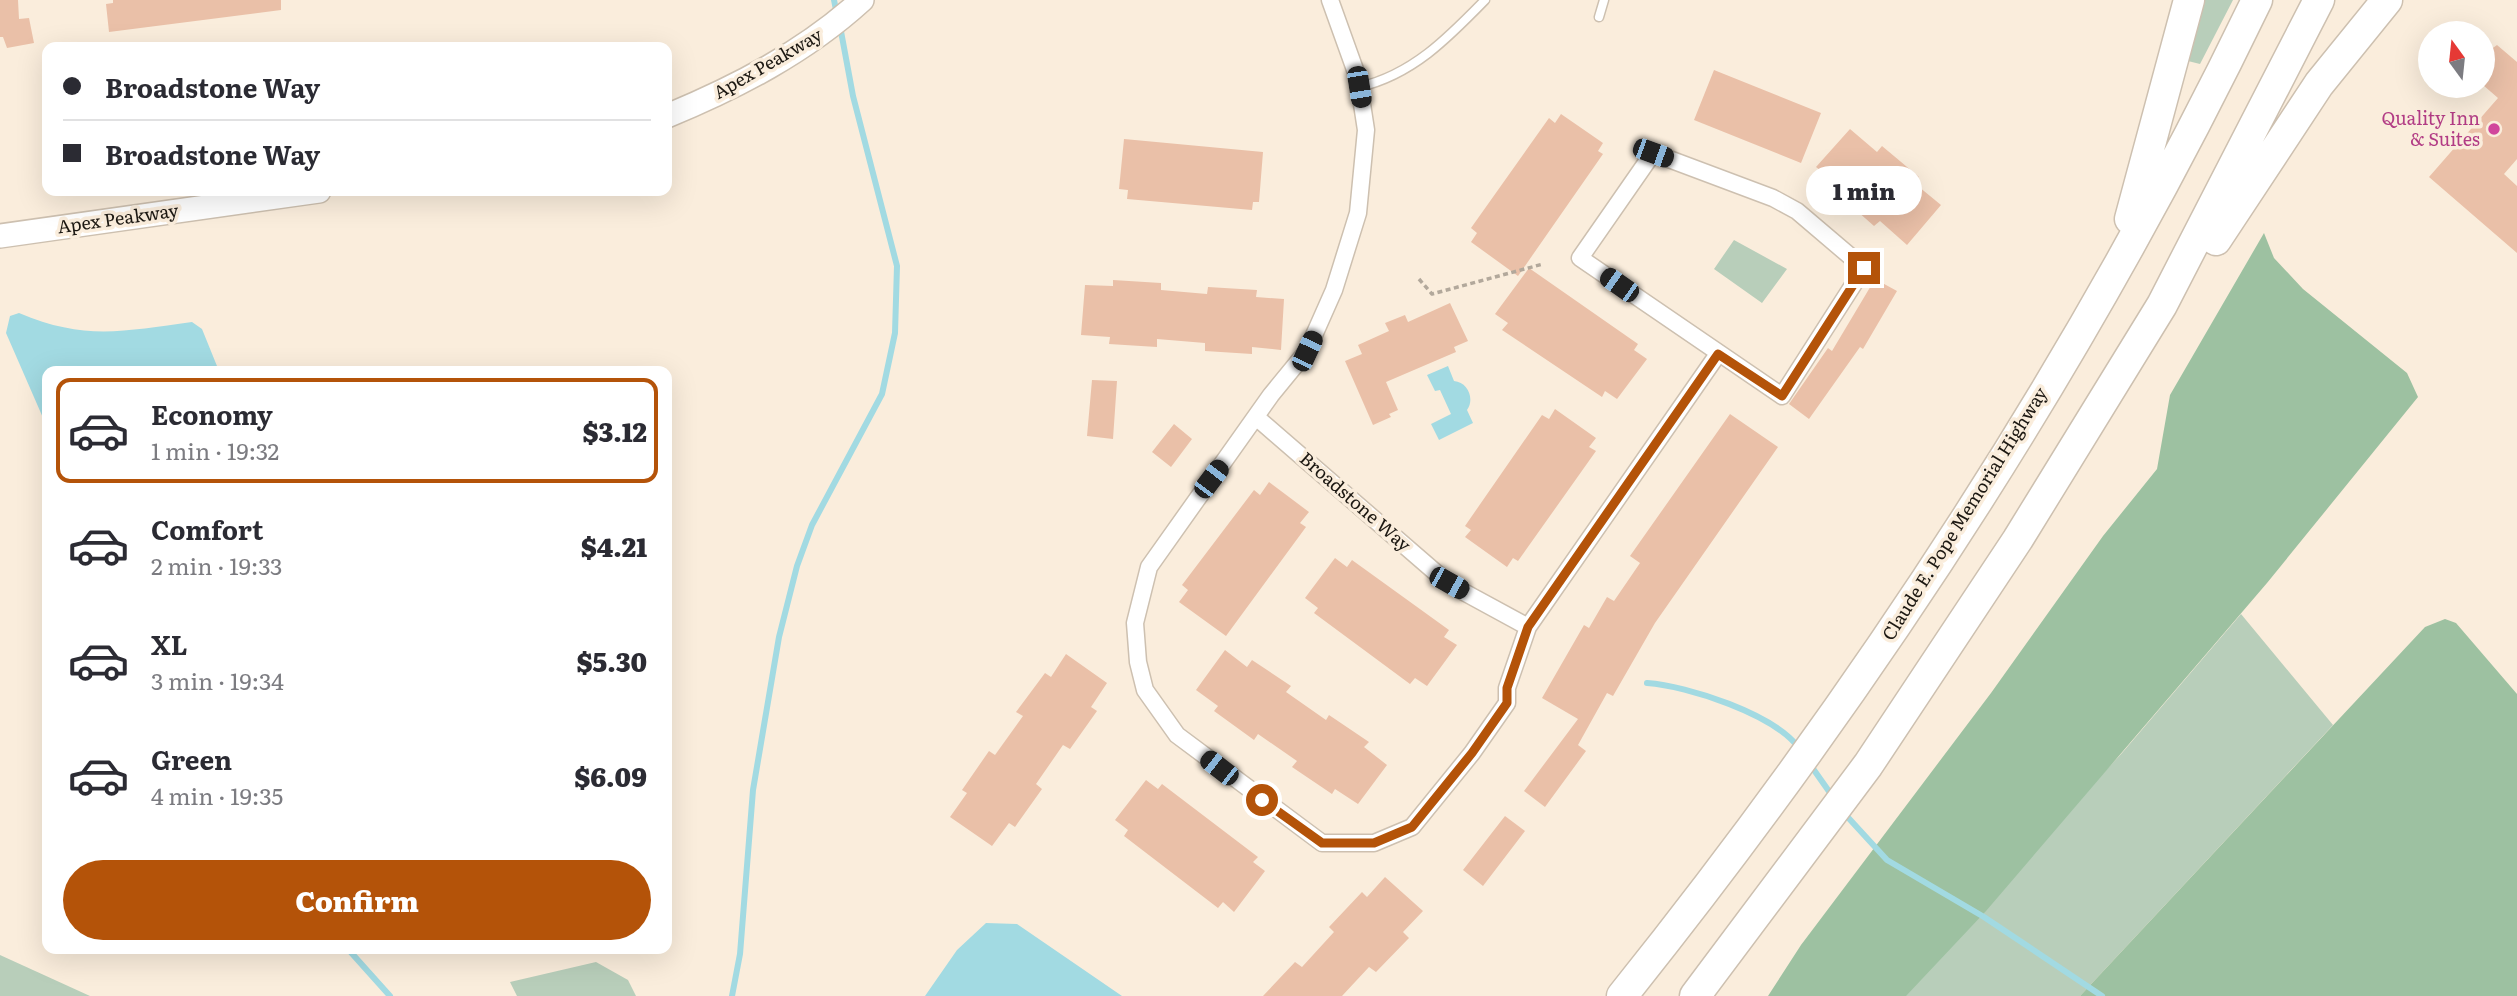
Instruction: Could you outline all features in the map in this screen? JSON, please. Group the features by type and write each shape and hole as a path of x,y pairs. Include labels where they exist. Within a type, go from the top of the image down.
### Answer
{"highway":[{"path":"2118,265 2189,0"},
{"name":"Claude E. Pope Memorial Highway","path":"1622,996 1797,768 1990,481 2118,265 2258,0"},
{"path":"1695,996 1868,765 2018,539 2162,305 2319,0"},
{"path":"2162,305 2210,248 2319,84 2387,0"}],"main road":[{"name":"Apex Peakway","path":"672,114 726,92 778,62 839,22 862,0"},
{"name":"Apex Peakway","path":"0,236 284,196"}],"street":[{"path":"1330,0 1347,44 1359,87 1366,130 1358,213 1334,290 1307,351 1256,417 1149,567 1135,623 1138,662 1145,690 1177,735 1322,843 1374,843 1412,827 1472,753 1507,703 1507,688 1528,627 1718,354"},
{"path":"1653,153 1773,198 1797,211 1864,268 1782,396 1718,354 1580,258 1653,153"},
{"name":"Broadstone Way","path":"1256,417 1449,583 1528,627"}],"lane":[{"path":"1359,87 1384,81 1440,46 1485,0"},
{"path":"1599,17 1604,0"}],"path":[{"path":"1419,279 1432,294 1543,264"}],"green space":[{"path":"2203,0 2233,0 2200,64 2188,61"},
{"path":"2264,233 2274,258 2303,289 2407,373 2418,397 2267,583 1986,911 1906,996 1768,996 1801,945 1991,693 2103,536 2157,469 2170,395"},
{"path":"1734,240 1787,269 1762,303 1714,269"},
{"path":"2241,614 2333,725 2080,996 1896,996 2122,753"},
{"path":"2445,619 2456,623 2517,694 2517,996 2080,996 2425,627"},
{"path":"0,955 90,996 0,996"},
{"path":"596,962 628,980 636,996 517,996 510,982"}],"water":[{"path":"19,313 43,322 85,331 125,330 192,322 202,329 217,366 42,366 42,416 6,333 10,316"},
{"path":"1448,366 1454,381 1463,384 1469,392 1467,410 1473,423 1439,440 1431,424 1451,414 1440,390 1435,391 1427,375"},
{"path":"986,923 1017,924 1122,996 925,996 957,950"}],"building":[{"path":"0,0 18,0 19,19 29,18 34,43 7,48 3,37 0,37"},
{"path":"113,0 281,0 281,10 109,32 106,4 113,3"},
{"name":"Quality Inn & Suites","path":"2496,46 2517,62 2517,159 2504,174 2517,186 2517,253 2429,177 2498,98"},
{"path":"1714,70 1821,113 1801,163 1694,120"},
{"path":"1561,114 1603,143 1598,151 1603,154 1518,276 1471,242 1477,233 1471,228 1549,118 1555,123"},
{"path":"1850,129 1877,152 1882,146 1919,177 1913,182 1941,205 1907,245 1880,221 1874,226 1840,196 1845,189 1816,167"},
{"path":"1124,139 1263,152 1259,202 1253,202 1252,210 1127,199 1128,190 1119,189"},
{"path":"1529,268 1638,344 1634,350 1647,359 1617,399 1605,391 1602,397 1502,330 1508,323 1495,314"},
{"path":"1875,279 1897,291 1863,349 1860,347 1809,419 1789,404 1828,348 1832,351"},
{"path":"1113,280 1161,283 1161,290 1207,294 1208,287 1257,290 1256,297 1284,299 1281,350 1252,347 1252,354 1205,351 1205,343 1157,339 1157,347 1109,344 1110,337 1081,335 1085,285 1113,286"},
{"path":"1450,303 1468,341 1454,347 1456,352 1386,382 1398,410 1389,414 1391,417 1373,425 1345,361 1362,354 1358,345 1389,331 1385,323 1405,315 1408,322"},
{"path":"1092,380 1117,381 1113,439 1087,436"},
{"path":"1555,409 1596,438 1589,447 1596,451 1518,561 1513,558 1507,567 1465,537 1471,530 1465,526 1542,415 1549,419"},
{"path":"1730,414 1778,447 1655,623 1613,696 1607,693 1578,745 1586,751 1545,807 1524,791 1578,719 1542,698 1584,625 1589,628 1607,597 1614,601 1640,563 1630,556"},
{"path":"1174,424 1192,439 1171,467 1152,452"},
{"path":"1269,482 1309,512 1300,523 1306,527 1226,636 1179,602 1188,590 1182,585 1254,490 1260,495"},
{"path":"1335,558 1347,567 1352,560 1449,630 1444,637 1457,645 1427,686 1415,678 1410,684 1314,613 1318,608 1305,598"},
{"path":"1225,650 1247,667 1252,660 1291,686 1286,692 1326,720 1329,715 1369,742 1364,747 1387,765 1358,804 1335,789 1332,794 1292,767 1297,761 1258,734 1254,740 1214,711 1218,706 1196,690"},
{"path":"1066,654 1107,683 1091,707 1097,711 1070,749 1063,745 1036,784 1042,789 1015,827 1009,823 992,846 950,817 967,793 962,790 989,751 995,755 1023,716 1016,712 1045,673 1051,677"},
{"path":"1146,780 1158,789 1162,784 1258,857 1253,862 1265,871 1234,912 1223,902 1218,908 1124,836 1128,830 1115,820"},
{"path":"1505,816 1525,831 1483,886 1463,870"},
{"path":"1385,877 1423,911 1403,932 1409,938 1376,972 1369,967 1342,996 1263,996 1295,962 1302,967 1334,932 1329,927 1362,892 1367,897"}],"waterway":[{"path":"834,0 837,15"},
{"path":"732,996 740,954 753,790 779,637 797,566 812,525 882,394 895,333 897,266 853,96 840,26"},
{"path":"1647,683 1707,696 1751,713 1787,736 1799,748"},
{"path":"1809,763 1833,797"},
{"path":"1843,812 1887,860 1984,917 2102,996"},
{"path":"352,954 390,996"}],"place":[{"name":"Quality Inn & Suites","path":"2494,129"}],"route":[{"path":"1262,800 1322,843 1374,843 1412,827 1472,753 1507,703 1507,688 1528,627 1718,354 1782,396 1864,268"}]}
